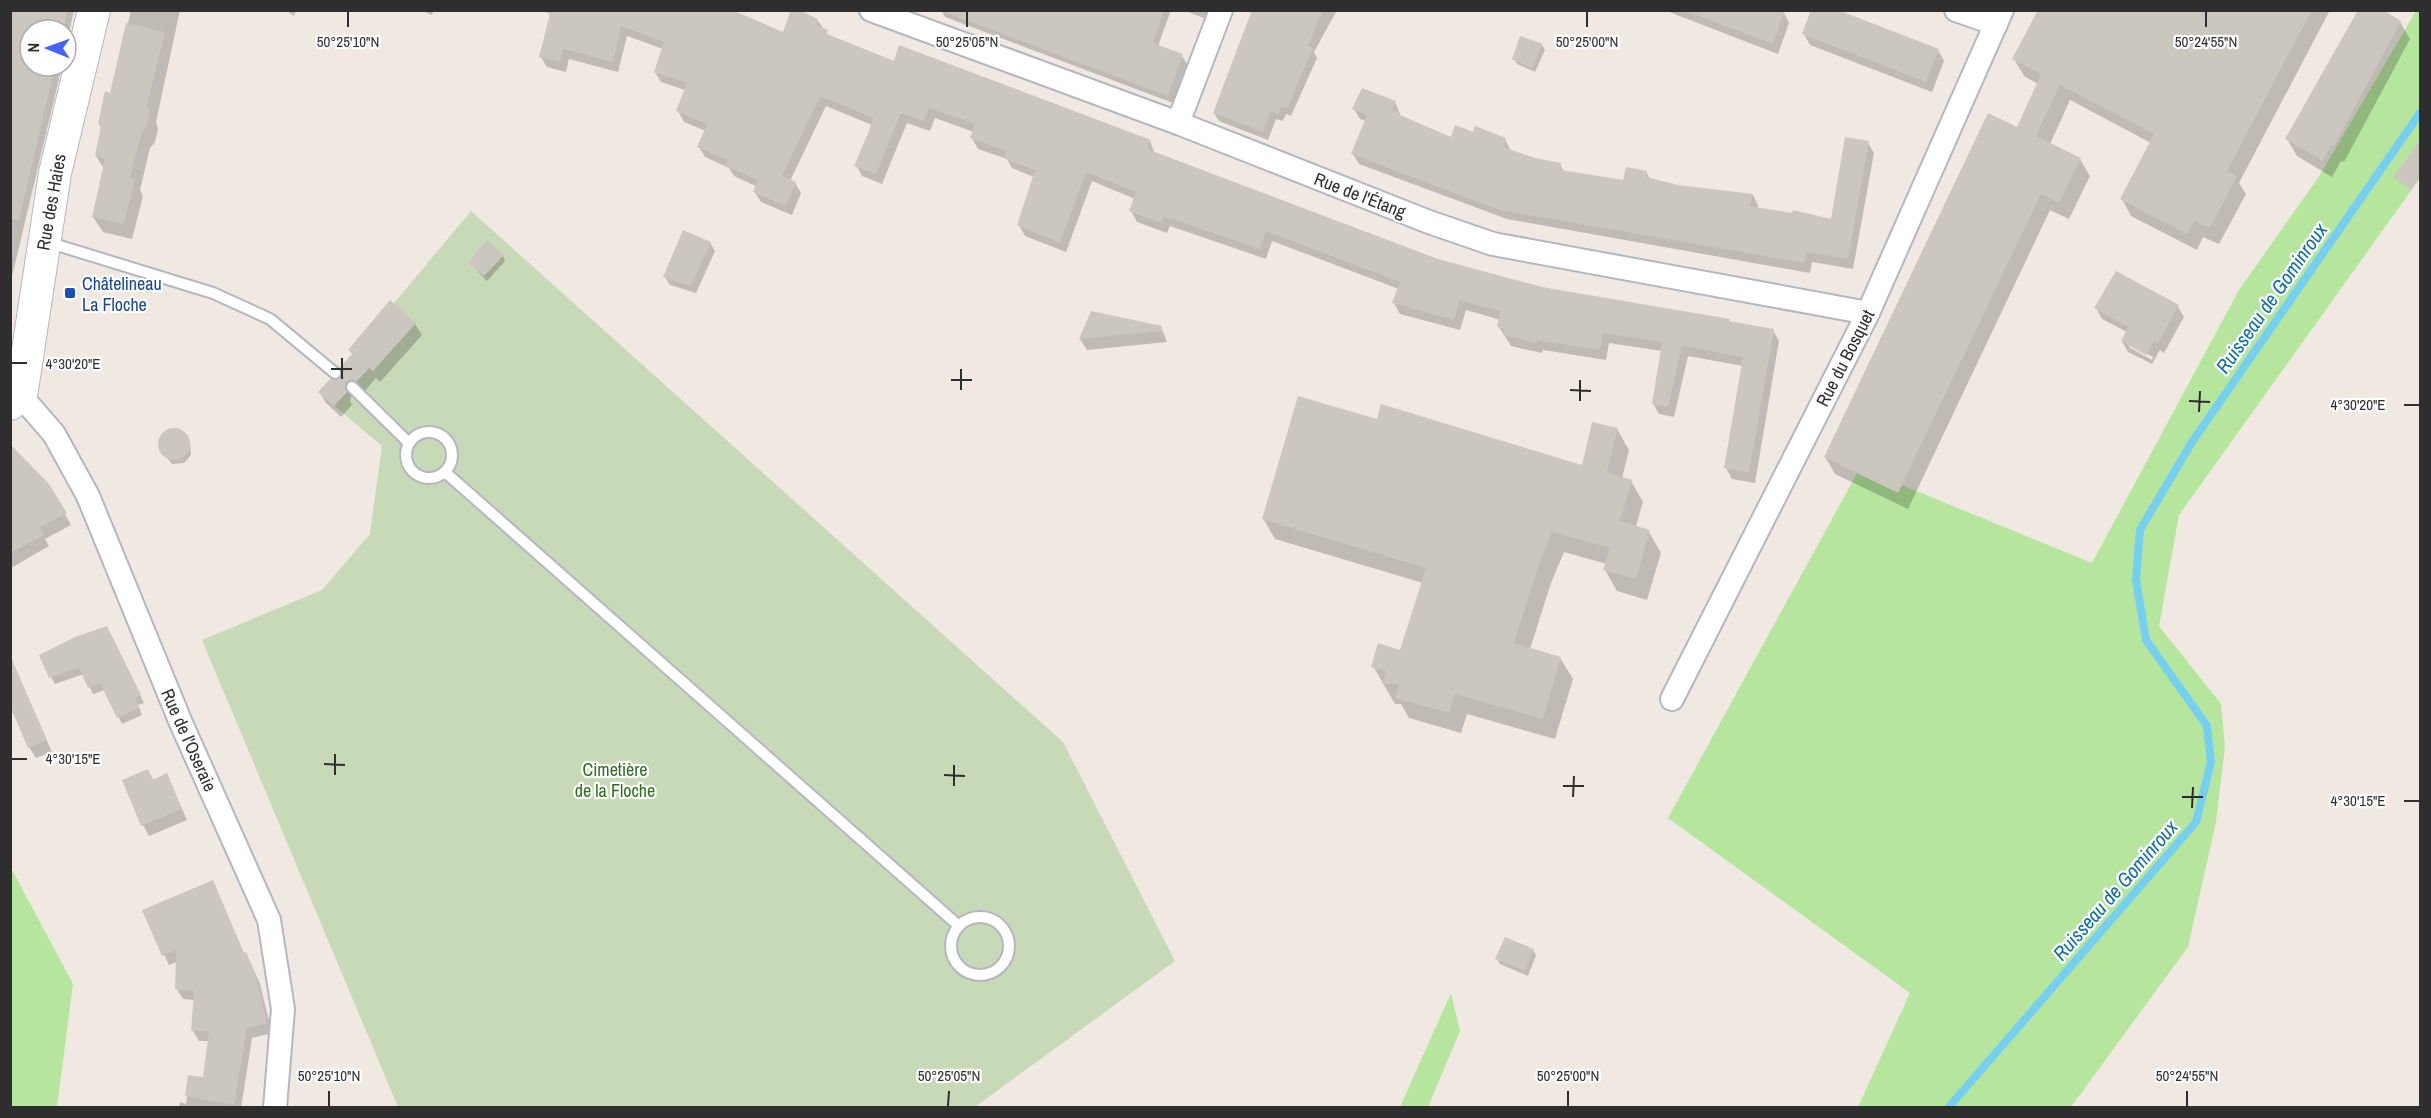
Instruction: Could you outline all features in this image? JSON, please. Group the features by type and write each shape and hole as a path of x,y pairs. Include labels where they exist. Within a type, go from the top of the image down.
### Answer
{"street":[{"name":"Rue des Haies","path":"16,400 55,173 94,10"},
{"name":"Rue de l'Étang","path":"871,10 918,19 1429,222 1493,244 1868,313"},
{"path":"1178,123 1221,10"},
{"path":"1956,10 1999,17"},
{"name":"Rue du Bosquet","path":"1672,699 1868,313 1999,17"},
{"name":"Rue de l'Oseraie","path":"16,400 54,434 88,496 181,723 269,920 283,1009 275,1107"}],"lane":[{"path":"44,241 213,292 270,320 335,373"},
{"path":"352,387 410,443"},
{"path":"430,431 445,438 453,454 451,464 445,472 437,477 427,478 418,475 406,460 410,443 415,436 430,431"},
{"path":"445,472 959,926"},
{"path":"976,918 995,921 1003,928 1008,937 1009,948 1001,967 992,973 982,975 972,974 956,963 952,953 954,934 959,926 976,918"}],"green space":[{"path":"2416,11 2420,11 2420,178 2179,515 2159,626 2221,704 2225,747 2216,822 2188,947 2071,1107 1858,1107 1910,993 1668,818 1860,468 2092,563 2239,290 2320,175"},
{"name":"Cimetière de la Floche","path":"471,211 1063,742 1175,961 975,1107 398,1107 202,640 322,590 370,534 382,446 319,393"},
{"path":"11,868 73,984 57,1107 11,1107"},
{"path":"1451,993 1460,1031 1428,1107 1400,1107"}],"building":[{"path":"10,10 68,10 66,18 18,18 18,78 52,78 19,220 10,219"},
{"path":"551,10 732,10 783,32 791,10 799,10 818,19 816,25 828,30 827,34 894,61 899,45 1151,140 1147,149 1438,259 1542,287 1730,319 1729,321 1774,329 1749,473 1724,468 1743,357 1682,346 1668,407 1652,404 1662,342 1603,333 1600,350 1537,340 1537,343 1503,335 1504,329 1497,327 1500,311 1460,300 1454,320 1392,303 1400,282 1266,231 1260,249 1164,216 1161,223 1129,211 1136,192 1086,172 1060,243 1017,225 1035,170 1004,158 1007,151 970,138 975,124 929,108 924,121 901,113 876,174 854,166 873,118 820,96 782,176 796,182 786,206 753,192 757,180 726,166 728,160 697,147 707,124 676,111 687,83 654,72 664,42 621,26 613,62 563,49 560,62 539,57"},
{"path":"948,10 1164,10 1153,43 1183,54 1168,96 947,13"},
{"path":"1252,10 1323,10 1308,46 1313,48 1287,108 1281,106 1279,114 1271,111 1263,132 1213,113"},
{"path":"1688,10 1785,10 1773,44 1688,12"},
{"path":"1811,10 1838,10 1939,49 1926,82 1802,34"},
{"path":"2038,10 2312,10 2227,171 2237,176 2210,228 2194,221 2187,234 2120,199 2154,134 2060,85 2036,136 2081,158 2059,203 2041,194 1898,493 1824,457 1988,113 2017,127 2041,74 2012,59"},
{"path":"2358,10 2383,10 2401,21 2334,146 2331,145 2323,161 2285,139"},
{"path":"126,23 165,32 147,105 150,112 147,126 142,131 130,178 135,179 124,224 92,217 105,159 95,156 101,125 98,124 105,91 110,93"},
{"path":"1520,36 1543,44 1532,68 1512,59"},
{"path":"1362,88 1396,101 1392,110 1400,115 1451,137 1455,125 1473,132 1475,126 1506,138 1503,147 1535,158 1561,163 1561,170 1623,180 1626,167 1647,171 1646,177 1678,185 1753,194 1750,206 1792,213 1793,210 1831,219 1845,137 1869,141 1848,259 1807,252 1805,263 1500,210 1351,154 1367,115 1352,109"},
{"path":"2421,139 2421,177 2411,190 2393,177"},
{"path":"683,230 711,242 691,286 663,277"},
{"path":"487,240 504,255 484,276 468,263"},
{"path":"2116,271 2179,305 2158,343 2154,341 2146,355 2121,341 2128,327 2094,308"},
{"path":"390,300 416,323 373,371 369,368 357,381 346,382 347,392 334,406 318,392 330,379 337,380 341,377 340,368 353,354 348,350"},
{"path":"1091,311 1162,326 1162,331 1079,339"},
{"path":"1298,396 1377,419 1381,404 1582,465 1592,422 1618,428 1607,472 1632,480 1620,521 1650,530 1636,579 1603,570 1610,548 1552,532 1540,561 1514,643 1561,657 1543,719 1455,694 1449,713 1395,698 1399,684 1382,684 1386,671 1371,667 1378,643 1400,650 1426,568 1262,519"},
{"path":"174,428 185,433 190,444 185,455 174,460 163,455 158,444 163,433"},
{"path":"10,444 49,484 67,513 40,527 44,535 10,553"},
{"path":"107,626 141,695 135,698 139,708 117,718 100,683 88,688 79,668 49,678 39,655 75,637"},
{"path":"10,655 47,740 28,748 10,706"},
{"path":"148,769 153,780 167,773 182,809 141,826 122,780"},
{"path":"213,880 255,973 267,1023 247,1028 234,1105 185,1096 188,1075 203,1077 209,1031 191,1031 194,991 175,989 176,950 162,956 142,910"},
{"path":"1505,937 1534,949 1525,971 1495,959"}],"waterway":[{"name":"Ruisseau de Gominroux","path":"1948,1108 2196,822 2211,762 2207,726 2146,640 2136,580 2140,530 2192,442 2420,113"}],"place":[{"name":"Châtelineau La Floche","path":"70,293"}]}
